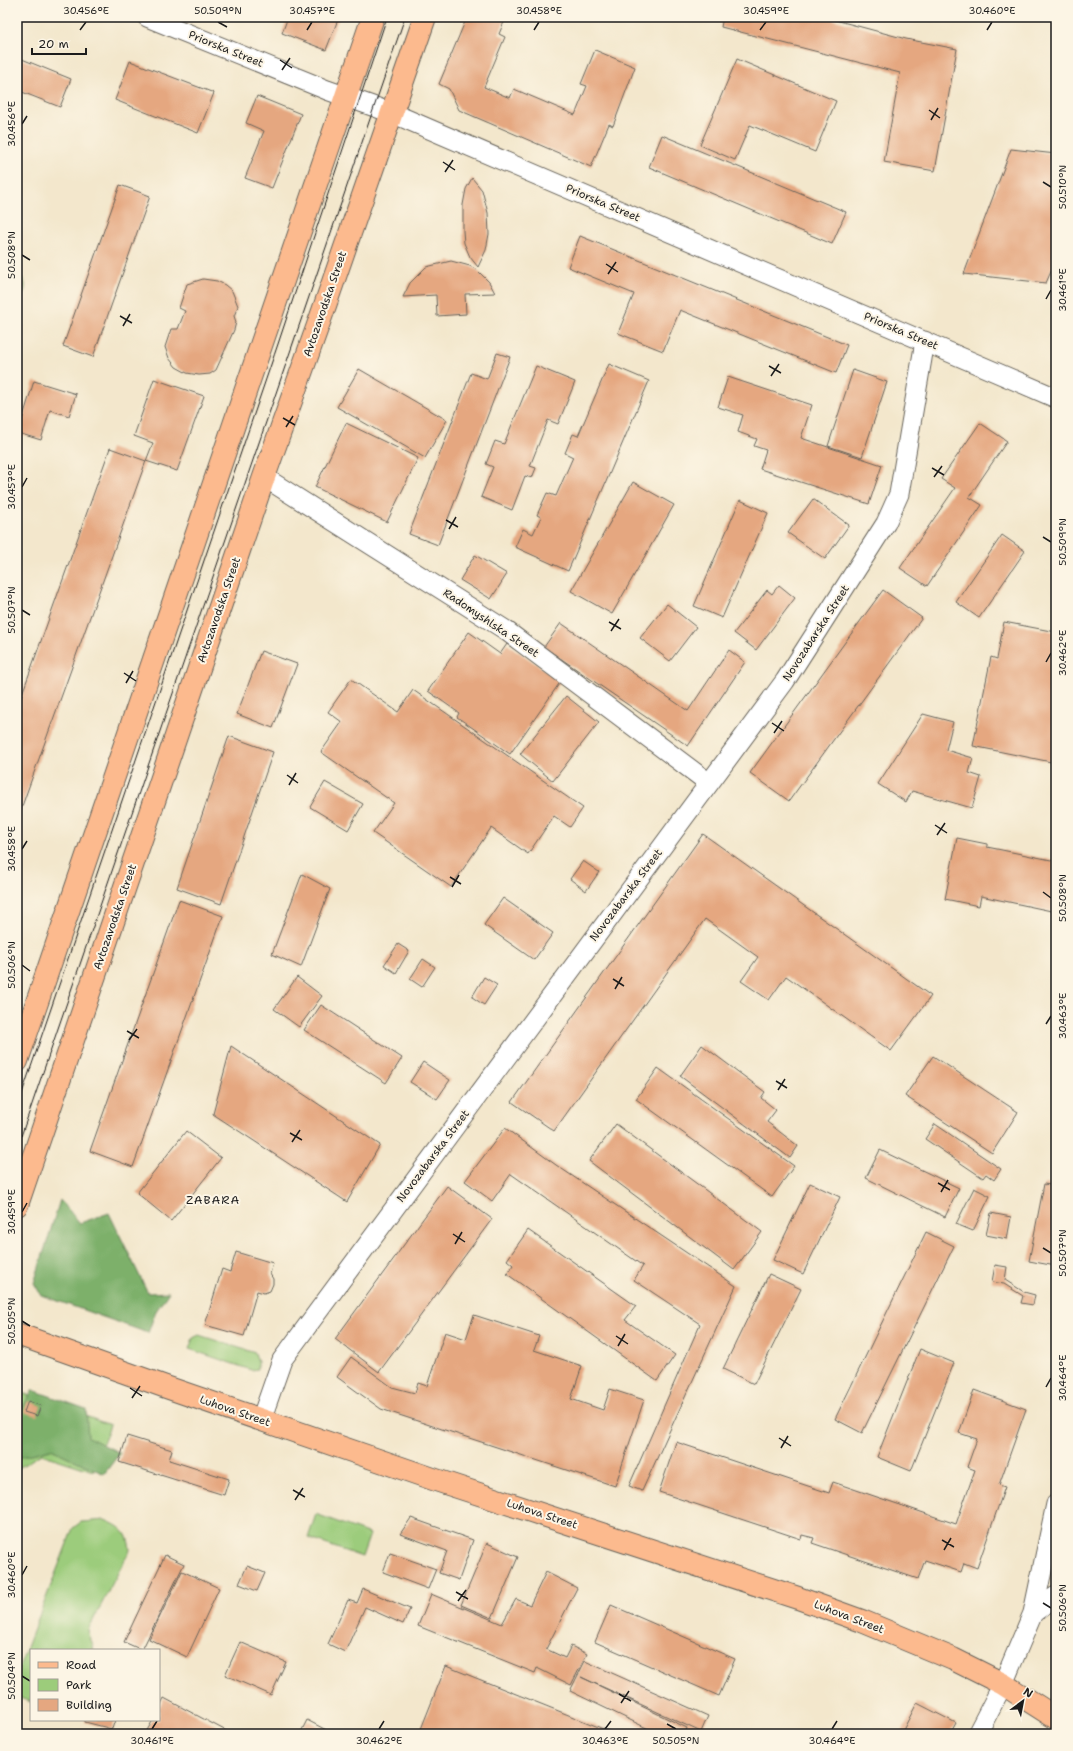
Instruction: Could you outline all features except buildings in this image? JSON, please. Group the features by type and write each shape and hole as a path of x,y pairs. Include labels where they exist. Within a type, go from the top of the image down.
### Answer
{"main road":[{"path":"17,1061 373,17"},
{"name":"Avtozavodska Street","path":"17,1205 264,478 424,17"},
{"name":"Luhova Street","path":"17,1334 436,1480 805,1601 906,1639 1003,1684 1056,1718"}],"street":[{"name":"Priorska Street","path":"147,17 346,97 392,112 1056,398"},
{"name":"Novozabarska Street","path":"261,1420 282,1360 785,681 886,523 900,494 925,341"},
{"name":"Radomyshlska Street","path":"264,478 504,629 709,783"},
{"path":"977,1734 1003,1684 1033,1613 1056,1504"},
{"path":"1033,1613 1056,1596"}],"green space":[{"path":"17,274 25,283 25,290 21,297 17,300"},
{"path":"60,1200 80,1223 109,1213 148,1293 169,1292 156,1311 148,1333 41,1295 34,1283"},
{"path":"199,1335 255,1353 258,1362 258,1369 251,1370 189,1349 193,1338"},
{"path":"33,1390 86,1409 88,1437 120,1453 104,1474 51,1449 17,1458 17,1417"},
{"path":"17,1391 110,1425 93,1471 41,1454 17,1469"},
{"path":"316,1514 370,1534 362,1557 308,1538"},
{"path":"105,1520 115,1525 123,1530 128,1538 130,1550 88,1630 94,1649 30,1649 30,1702 17,1697 17,1673 73,1528 81,1522"}],"tram line":[{"path":"17,1108 278,344 387,17"},
{"path":"17,1148 405,17"}],"district":[{"name":"ZABARA","path":"213,1200"}]}
